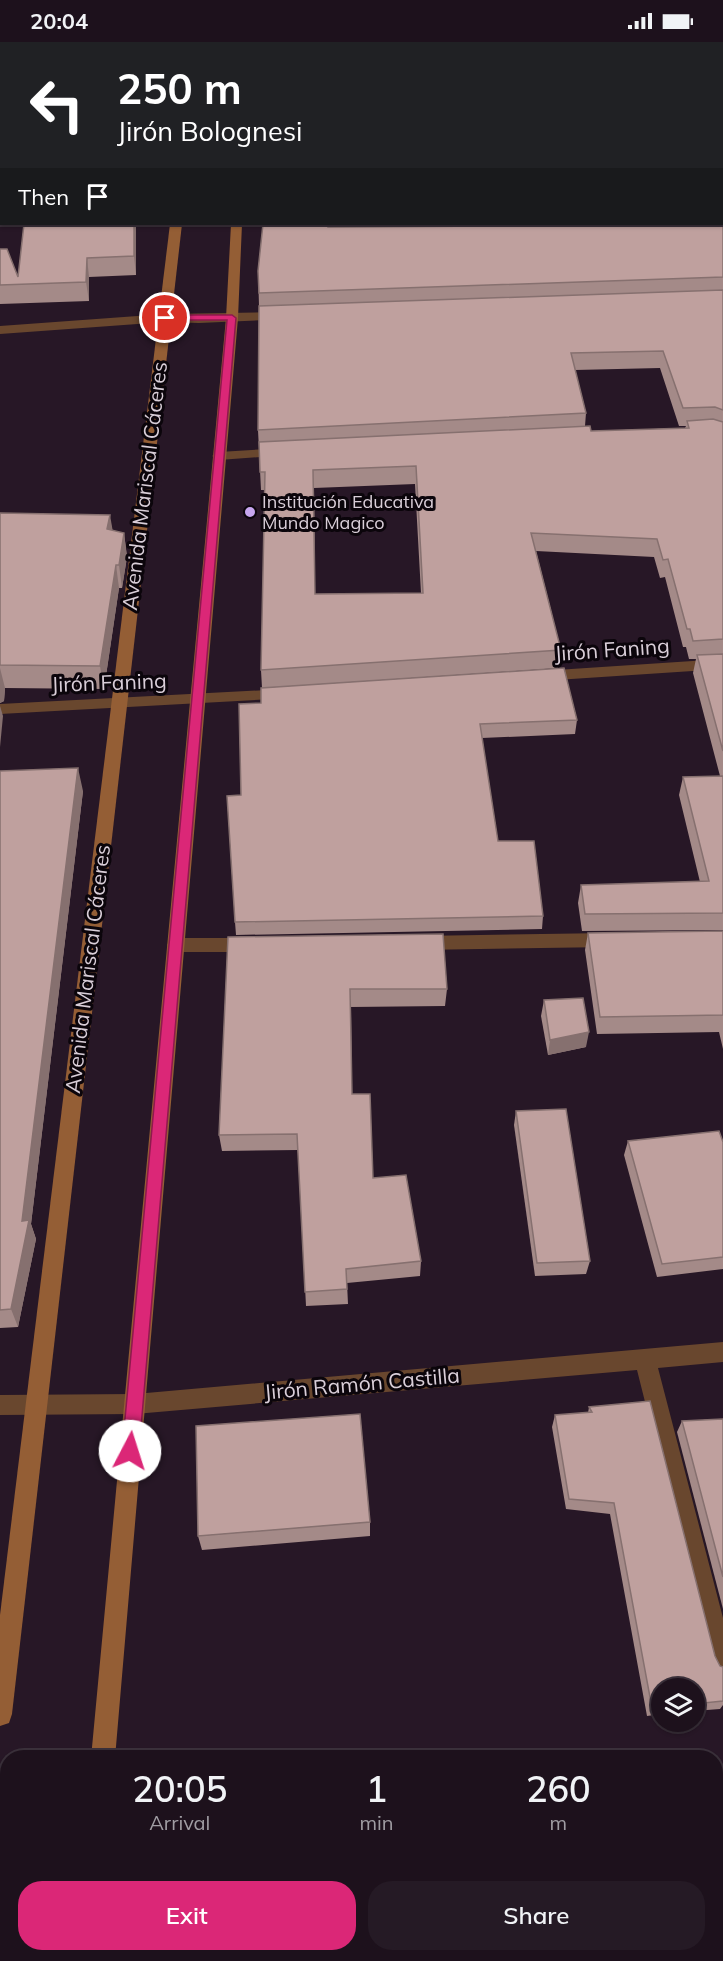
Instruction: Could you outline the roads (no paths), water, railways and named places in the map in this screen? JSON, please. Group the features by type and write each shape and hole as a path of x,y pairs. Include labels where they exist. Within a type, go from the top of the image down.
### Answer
{"main road":[{"name":"Avenida Mariscal Cáceres","path":"0,1714 176,225"},
{"path":"105,1750 232,318 236,225"}],"street":[{"path":"0,330 165,318 291,315"},
{"path":"219,456 301,452"},
{"name":"Jirón Faning","path":"523,678 723,664"},
{"name":"Jirón Faning","path":"0,709 301,693"},
{"path":"402,943 628,940"},
{"path":"176,945 271,944"},
{"name":"Jirón Ramón Castilla","path":"0,1405 37,1403 94,1407 135,1404 723,1352"},
{"path":"645,1359 723,1664"}],"place":[{"name":"Institución Educativa Mundo Magico","path":"250,512"}]}
